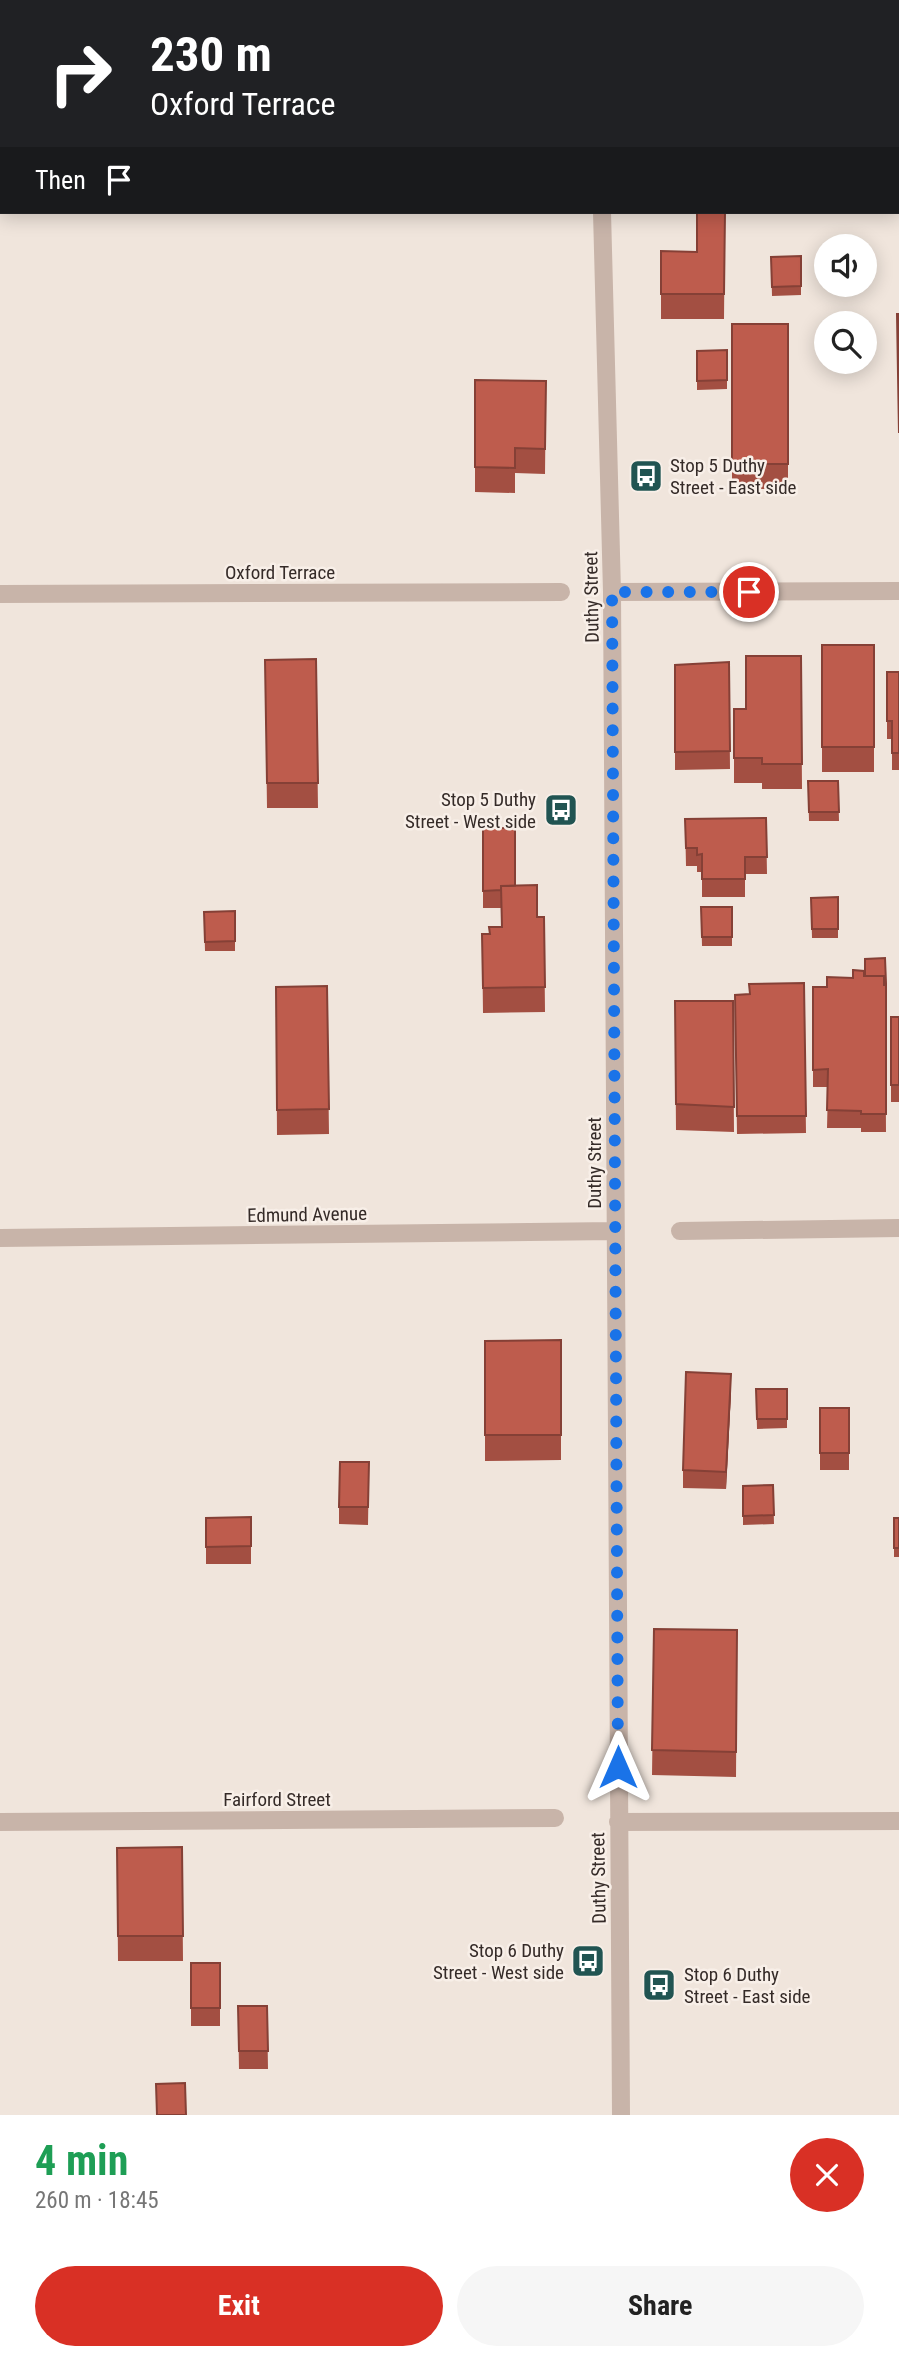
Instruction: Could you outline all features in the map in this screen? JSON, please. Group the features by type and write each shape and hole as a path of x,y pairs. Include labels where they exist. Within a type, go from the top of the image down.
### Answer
{"street":[{"name":"Duthy Street","path":"603,214 612,592 621,2115"},
{"path":"612,592 899,591"},
{"name":"Oxford Terrace","path":"0,594 561,592"},
{"path":"680,1231 899,1228"},
{"name":"Edmund Avenue","path":"0,1238 615,1231"},
{"name":"Fairford Street","path":"0,1822 555,1818"},
{"path":"618,1822 899,1821"}],"building":[{"path":"697,214 725,214 724,294 661,294 661,251 697,252"},
{"path":"801,256 801,286 772,287 771,257"},
{"path":"897,314 899,314 899,433"},
{"path":"732,324 788,324 788,464 732,464"},
{"path":"727,350 727,380 697,381 697,351"},
{"path":"475,380 546,381 545,449 515,448 515,468 475,467"},
{"path":"822,645 874,645 874,747 822,747"},
{"path":"746,656 801,656 802,764 762,764 762,758 734,758 734,709 746,709"},
{"path":"316,659 318,783 267,783 265,660"},
{"path":"729,662 730,751 675,752 675,665"},
{"path":"887,672 899,672 899,753 892,753 892,721 887,721"},
{"path":"808,781 838,781 839,812 809,812"},
{"path":"766,818 767,857 745,857 745,879 702,879 702,854 697,855 697,848 686,848 685,819"},
{"path":"483,828 515,828 515,886 501,886 501,890 483,891"},
{"path":"537,885 537,917 544,917 545,987 483,988 482,934 490,934 489,927 502,927 501,886"},
{"path":"838,897 838,929 812,929 811,898"},
{"path":"701,907 732,907 732,937 702,937"},
{"path":"235,911 235,941 205,942 204,912"},
{"path":"885,958 886,983 884,976 865,976 865,959"},
{"path":"853,970 864,971 864,976 884,976 886,1114 827,1110 828,1069 813,1070 813,987 827,987 827,977 853,978"},
{"path":"804,983 806,1116 737,1116 735,995 750,994 749,984"},
{"path":"327,986 329,1109 277,1110 276,987"},
{"path":"675,1001 733,1001 734,1107 676,1104"},
{"path":"891,1017 899,1017 899,1085 891,1085"},
{"path":"561,1340 561,1435 485,1435 485,1341"},
{"path":"686,1372 731,1374 726,1472 683,1470"},
{"path":"756,1389 787,1389 787,1419 757,1419"},
{"path":"820,1408 849,1408 849,1453 820,1453"},
{"path":"340,1462 369,1462 368,1507 339,1507"},
{"path":"773,1485 774,1515 743,1516 743,1486"},
{"path":"251,1517 251,1546 206,1547 206,1518"},
{"path":"894,1518 899,1518 899,1548 894,1548"},
{"path":"654,1629 737,1630 736,1752 652,1750"},
{"path":"182,1847 183,1936 118,1936 117,1848"},
{"path":"191,1963 220,1963 220,2008 191,2008"},
{"path":"238,2006 267,2006 268,2051 239,2051"},
{"path":"185,2083 186,2115 157,2115 156,2084"}],"place":[{"name":"Stop 5 Duthy Street - East side","path":"646,476"},
{"name":"Stop 5 Duthy Street - West side","path":"561,810"},
{"name":"Stop 6 Duthy Street - West side","path":"588,1961"},
{"name":"Stop 6 Duthy Street - East side","path":"659,1985"}],"route":[{"path":"618,1767 612,592 749,592"}]}
